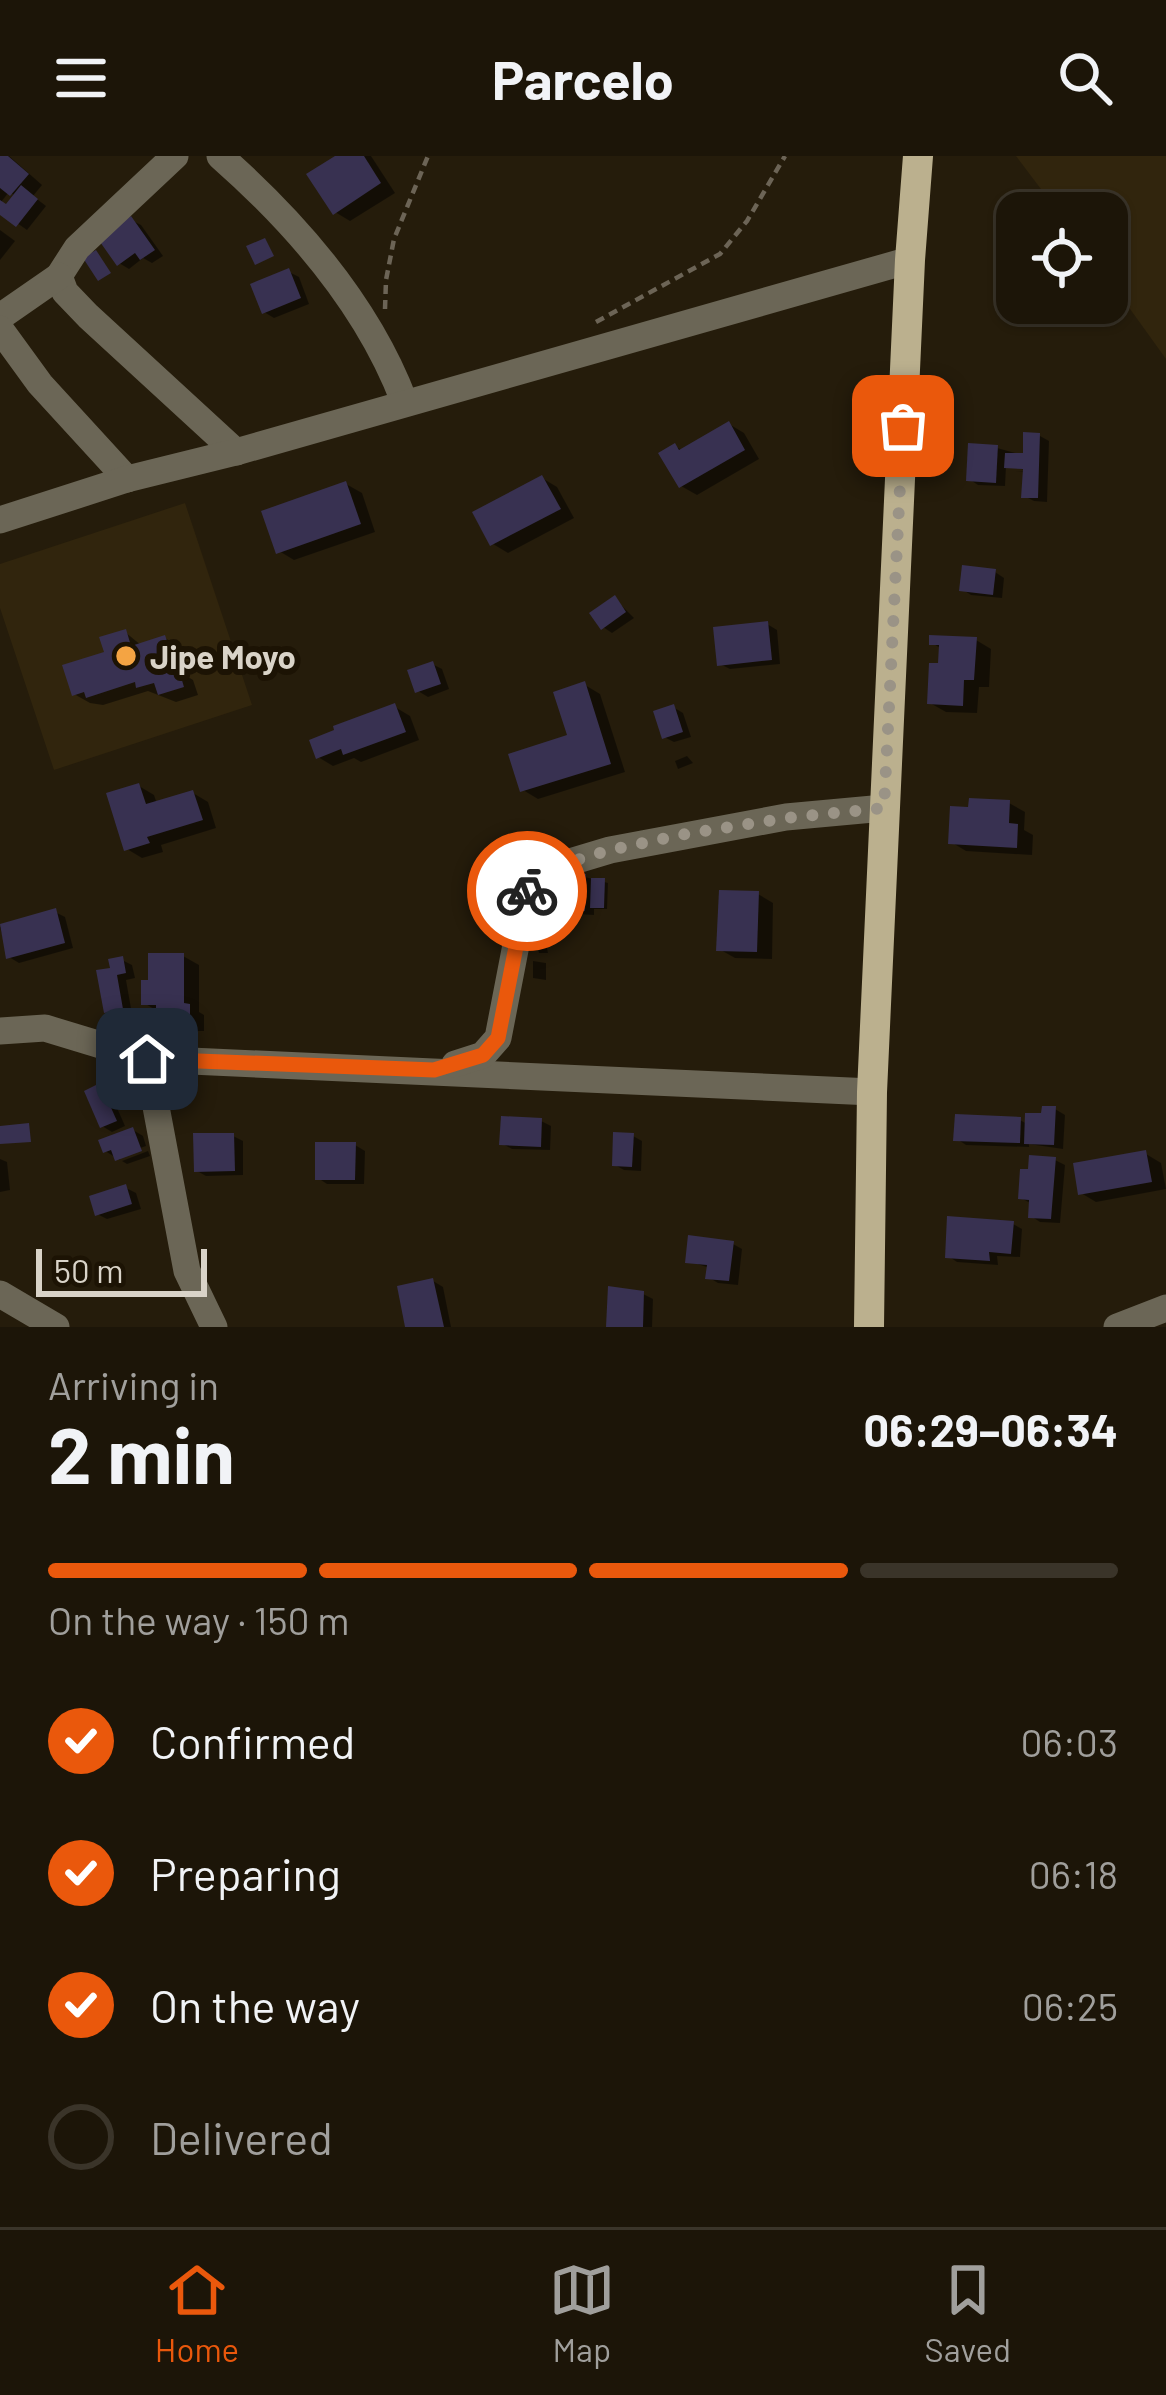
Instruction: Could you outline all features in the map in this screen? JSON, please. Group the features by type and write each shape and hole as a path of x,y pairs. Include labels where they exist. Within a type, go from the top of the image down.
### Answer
{"main road":[{"path":"869,1327 872,1091 918,156"}],"street":[{"path":"0,317 58,276 76,248 175,156"},
{"path":"220,156 320,261 387,356 404,401"},
{"path":"0,520 127,479 910,260"},
{"path":"58,276 64,292 88,316 236,452"},
{"path":"0,329 40,384 127,479"},
{"path":"434,1070 493,1048 517,954 527,888 540,871 686,834 884,808"},
{"path":"0,1031 46,1028 147,1059 872,1091"},
{"path":"147,1059 187,1271 214,1327"},
{"path":"0,1294 56,1327"},
{"path":"1117,1327 1166,1308"}],"path":[{"path":"387,356 388,261 428,156"},
{"path":"589,326 720,254 748,221 785,156"}],"shaded area":[{"path":"1016,156 1166,156 1166,359 1128,306 1128,192 1043,192"},
{"name":"Jipe Moyo","path":"185,503 252,705 54,770 0,608 0,564"}],"building":[{"path":"0,156 8,156 29,174 10,196 0,188"},
{"path":"335,156 364,156 381,183 333,215 306,174"},
{"path":"21,185 38,199 16,227 0,215 0,200 6,204"},
{"path":"131,216 155,250 140,260 135,253 117,266 98,239"},
{"path":"265,238 274,256 255,265 246,246"},
{"path":"96,250 111,273 98,281 83,258"},
{"path":"289,268 301,298 262,314 250,284"},
{"path":"729,421 745,450 679,488 658,453 675,443 679,450"},
{"path":"1023,432 1040,433 1038,498 1021,498 1023,469 1004,468 1005,453 1023,453"},
{"path":"968,443 998,445 996,483 966,481"},
{"path":"542,475 561,509 490,546 472,512"},
{"path":"346,481 361,524 276,554 261,511"},
{"path":"962,565 996,569 993,595 959,591"},
{"path":"615,595 626,612 601,630 589,613"},
{"path":"768,621 772,660 717,666 713,627"},
{"path":"126,629 131,646 165,635 173,659 165,662 168,671 178,667 184,687 158,695 154,683 136,688 135,682 86,698 84,692 72,696 62,665 104,652 99,637"},
{"path":"929,635 977,637 974,680 964,680 963,706 927,704 929,663 938,663 939,645 929,645"},
{"path":"433,661 441,684 415,693 407,670"},
{"path":"585,681 611,764 520,792 508,754 567,735 553,692"},
{"path":"395,703 406,732 343,755 341,749 316,759 309,740"},
{"path":"674,704 683,732 662,739 653,711"},
{"path":"139,783 146,804 193,790 203,820 147,837 150,843 124,851 106,793"},
{"path":"969,798 1010,800 1009,823 1018,824 1017,848 948,844 950,806 968,807"},
{"path":"565,873 586,874 585,911 564,910"},
{"path":"591,878 605,878 604,908 590,908"},
{"path":"545,881 561,881 561,916 544,915"},
{"path":"719,890 759,891 757,952 716,951"},
{"path":"56,908 65,943 6,959 0,924"},
{"path":"148,953 184,953 184,1003 190,1004 190,1023 156,1024 156,1005 141,1005 141,980 148,980"},
{"path":"123,956 126,973 117,975 123,1009 104,1013 96,970 110,968 108,959"},
{"path":"100,1083 117,1121 100,1128 84,1091"},
{"path":"1042,1106 1056,1106 1054,1145 1024,1144 1025,1113 1041,1113"},
{"path":"955,1114 1021,1117 1020,1143 953,1141"},
{"path":"501,1116 542,1118 541,1147 499,1145"},
{"path":"29,1123 31,1142 0,1144 0,1126"},
{"path":"133,1127 142,1151 115,1161 111,1150 103,1153 98,1140"},
{"path":"613,1132 634,1133 632,1167 612,1166"},
{"path":"193,1133 234,1133 235,1171 194,1172"},
{"path":"315,1142 356,1142 355,1180 315,1180"},
{"path":"1146,1150 1152,1182 1078,1195 1073,1163"},
{"path":"1029,1155 1056,1157 1051,1219 1028,1218 1029,1200 1018,1199 1020,1169 1028,1169"},
{"path":"126,1184 132,1204 95,1216 89,1196"},
{"path":"947,1216 1014,1221 1011,1254 989,1252 990,1261 945,1258"},
{"path":"688,1235 734,1241 729,1281 705,1279 707,1265 685,1263"},
{"path":"433,1278 444,1327 405,1327 397,1286"},
{"path":"608,1286 644,1291 643,1327 606,1327"}],"way so far":[{"path":"527,891 540,871 610,850 786,818 884,808 903,426"}],"place":[{"name":"Jipe Moyo","path":"126,656"}],"route":[{"path":"147,1059 434,1070 483,1055 498,1038 527,891"}]}
